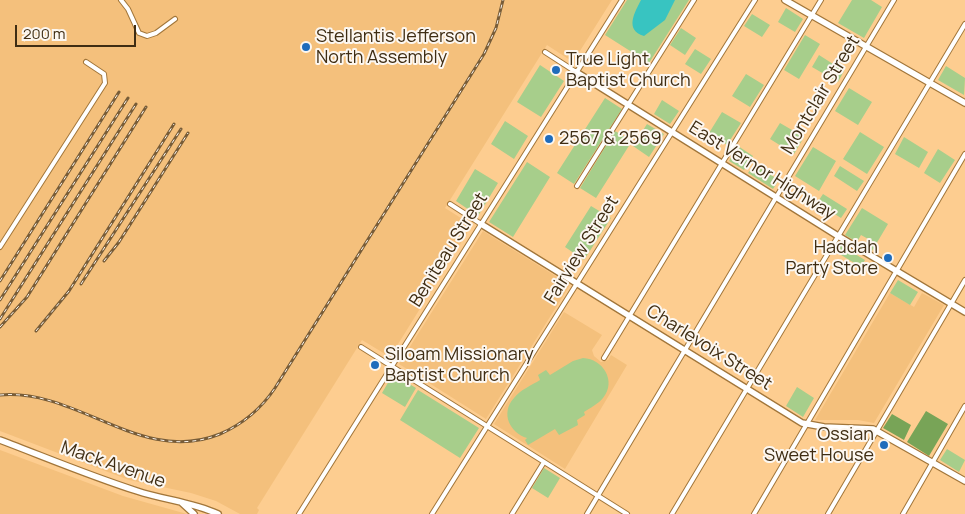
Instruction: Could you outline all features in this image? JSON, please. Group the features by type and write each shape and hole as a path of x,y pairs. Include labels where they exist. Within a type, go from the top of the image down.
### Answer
{"street":[{"path":"121,0 128,9 139,33 147,36 156,33 174,19"},
{"name":"Beniteau Street","path":"299,514 622,0"},
{"path":"577,186 694,0"},
{"name":"Fairview Street","path":"432,514 755,0"},
{"path":"785,0 965,103"},
{"path":"604,358 822,0"},
{"name":"Montclair Street","path":"587,514 894,0"},
{"path":"672,514 965,24"},
{"name":"East Vernor Highway","path":"545,52 896,272 965,312"},
{"path":"0,247 105,83 104,74 86,62"},
{"path":"754,514 965,154"},
{"name":"Charlevoix Street","path":"450,204 746,390 807,424 824,427 863,427 877,431 965,480"},
{"path":"828,514 965,280"},
{"path":"360,346 628,514"},
{"path":"903,514 965,406"},
{"name":"Mack Avenue","path":"0,440 102,480 217,514"},
{"path":"512,514 544,462"},
{"path":"181,502 194,514"}],"shaded area":[{"path":"0,0 612,0 573,62 547,45 445,208 472,225 390,357 362,340 257,508 259,510 257,514 240,514 216,501 191,493 129,480 0,431"},
{"path":"483,231 570,285 486,419 399,364"},
{"path":"890,293 914,307 922,293 944,305 874,423 858,420 815,420"},
{"path":"564,312 602,335 592,350 594,356 601,362 608,360 611,355 627,365 565,469 494,424"},
{"path":"0,450 123,496 187,514 0,514"}],"green space":[{"path":"627,0 689,0 649,63 605,35"},
{"path":"852,0 871,0 882,7 864,38 838,23"},
{"path":"786,8 803,19 795,32 778,22"},
{"path":"752,14 770,25 762,37 744,26"},
{"path":"681,28 696,38 685,55 670,45"},
{"path":"805,35 820,44 799,79 784,70"},
{"path":"695,49 711,59 701,74 685,64"},
{"path":"819,55 844,71 838,82 812,67"},
{"path":"540,65 564,81 541,117 517,102"},
{"path":"946,66 965,78 964,95 938,80"},
{"path":"746,74 764,85 750,107 732,96"},
{"path":"849,88 872,102 858,125 835,111"},
{"path":"605,98 622,109 574,184 557,173"},
{"path":"662,100 679,111 670,124 654,114"},
{"path":"722,112 741,123 727,145 709,133"},
{"path":"505,121 528,136 514,159 491,144"},
{"path":"780,123 804,137 794,154 770,139"},
{"path":"647,124 664,134 649,157 633,146"},
{"path":"615,131 632,141 596,198 580,188"},
{"path":"860,132 884,147 867,174 843,159"},
{"path":"904,137 928,152 919,168 895,154"},
{"path":"738,146 753,156 744,170 729,161"},
{"path":"813,147 836,161 819,191 795,176"},
{"path":"938,149 955,160 940,183 924,173"},
{"path":"527,162 550,177 513,237 489,222"},
{"path":"754,164 779,180 773,189 748,173"},
{"path":"840,166 864,181 857,191 834,176"},
{"path":"475,169 498,183 478,216 456,201"},
{"path":"823,194 847,209 841,218 817,203"},
{"path":"591,206 611,218 584,260 565,247"},
{"path":"862,208 888,224 872,251 866,247 870,240 861,235 857,242 845,235"},
{"path":"840,245 865,260 861,267 836,252"},
{"path":"898,280 918,292 910,305 890,293"},
{"path":"583,358 597,362 606,372 609,385 603,398 584,412 585,415 577,420 578,425 559,435 555,429 528,445 525,440 527,438 516,432 509,422 507,416 510,404 519,393 540,380 538,375 546,370 550,375 573,361"},
{"path":"393,374 416,388 405,407 382,393"},
{"path":"797,387 814,398 803,417 786,406"},
{"path":"418,390 479,428 460,458 400,420"},
{"path":"926,411 948,424 929,456 907,442"},
{"path":"892,414 911,425 904,440 883,428"},
{"path":"947,449 965,460 959,472 940,460"},
{"path":"544,468 560,478 548,498 532,488"}],"water":[{"path":"641,0 675,0 665,20 644,36 634,30 633,25 634,15"}],"railway":[{"path":"0,395 29,396 56,403 136,434 163,440 191,441 220,434 236,426 251,415 264,403 275,388 484,54 496,28 503,0"},
{"path":"0,281 119,92"},
{"path":"0,300 128,98"},
{"path":"0,319 136,104"},
{"path":"0,327 27,297 146,107"},
{"path":"36,331 69,291 174,124"},
{"path":"81,284 181,129"},
{"path":"104,261 119,242 188,133"}],"place":[{"name":"Stellantis Jefferson North Assembly","path":"306,47"},
{"name":"True Light Baptist Church","path":"556,70"},
{"name":"2567 & 2569","path":"549,139"},
{"name":"Haddah Party Store","path":"888,258"},
{"name":"Siloam Missionary Baptist Church","path":"375,365"},
{"name":"Ossian Sweet House","path":"884,445"}]}
